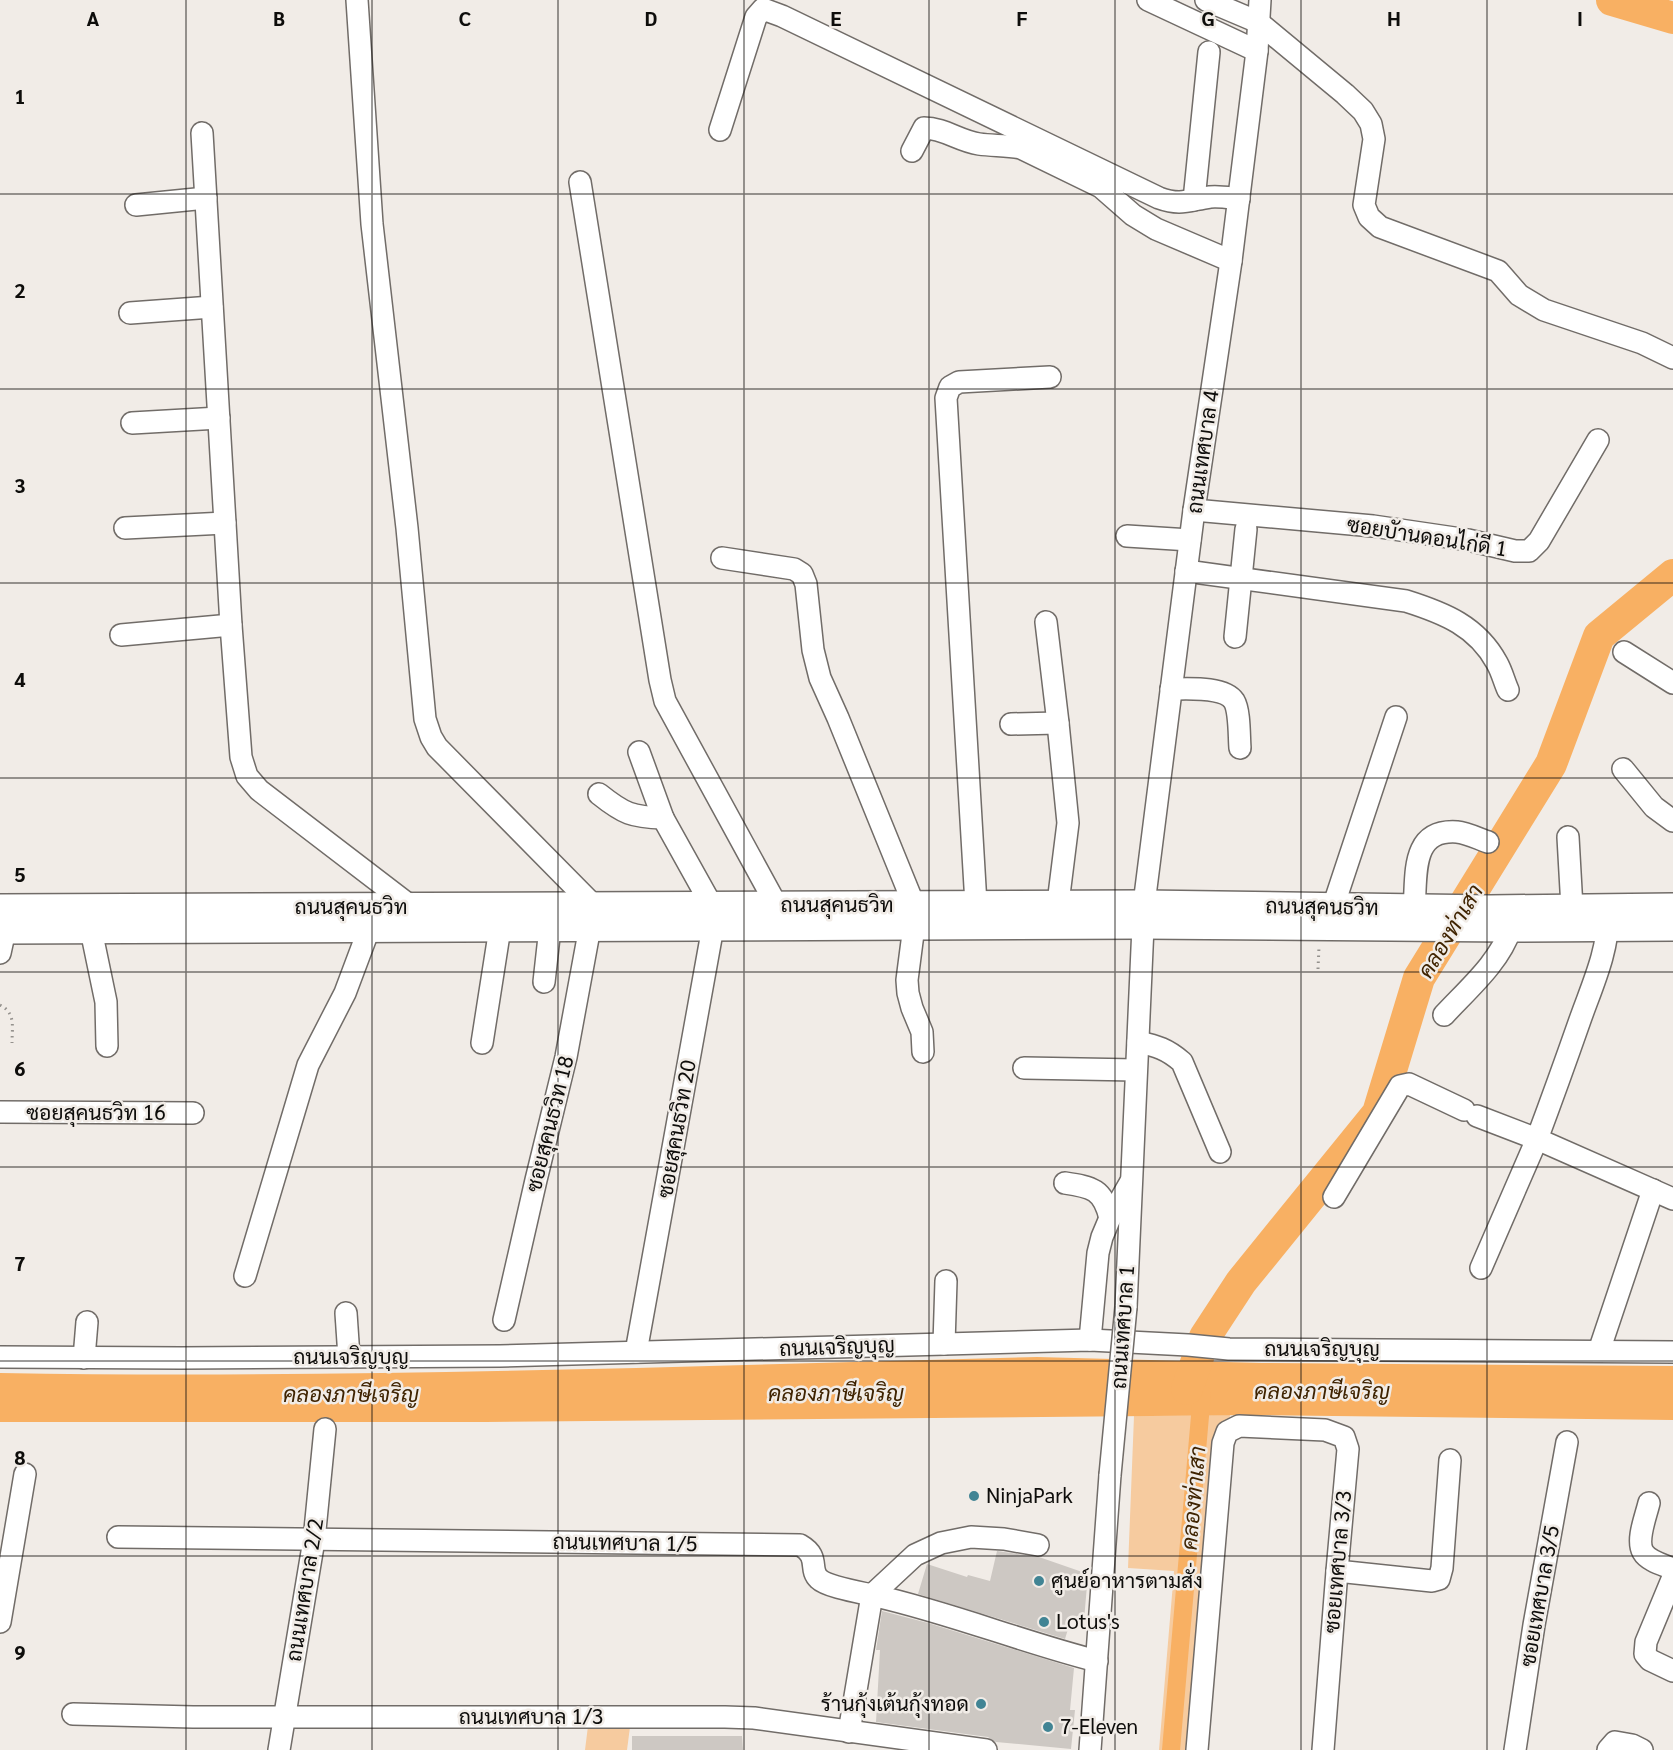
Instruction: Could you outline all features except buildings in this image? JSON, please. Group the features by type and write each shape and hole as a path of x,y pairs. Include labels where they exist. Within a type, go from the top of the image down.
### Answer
{"main road":[{"name":"ถนนสุคนธวิท","path":"712,917 777,906 914,916 976,904 1056,915"},
{"name":"ถนนสุคนธวิท","path":"1,930 413,907 592,917 1324,913 1426,915 1496,921 1608,917 1673,907"},
{"name":"ถนนสุคนธวิท","path":"1496,921 1572,908 1608,917 1673,927"},
{"name":"ถนนสุคนธวิท","path":"1,930 550,928 592,917"}],"street":[{"path":"357,0 372,224 425,719 430,737 437,747 592,917"},
{"path":"1148,0 1257,51"},
{"path":"1206,0 1258,22 1363,111 1371,124 1374,139 1364,205 1369,217 1380,227 1498,271 1519,295 1544,310 1642,343 1673,358"},
{"name":"ถนนเทศบาล 4","path":"1143,914 1194,510 1232,261 1257,51 1260,0"},
{"path":"720,130 756,17 763,9 782,16 1159,198 1180,203 1212,197 1239,199"},
{"path":"1194,200 1209,52"},
{"path":"912,151 924,128 935,128 979,144 1010,145 1022,148 1101,187 1133,215 1156,229 1232,261"},
{"path":"202,133 240,757 247,776 259,790 413,907 433,928"},
{"path":"580,182 665,701 777,906"},
{"path":"136,205 206,198"},
{"path":"129,313 212,307"},
{"path":"976,904 946,398 950,387 959,382 1050,377"},
{"path":"132,423 219,418"},
{"name":"ซอยบัานดอนไก่ดี 1","path":"1194,510 1373,526 1468,540 1515,551 1529,551 1539,541 1598,440"},
{"path":"125,528 225,523"},
{"path":"1235,637 1246,530"},
{"path":"1127,536 1190,540"},
{"path":"722,558 794,568 802,574 806,584 813,650 820,678 838,718 914,916 907,980 912,1008 921,1032 922,1052"},
{"path":"1186,571 1406,601 1440,612 1464,625 1486,646 1498,664 1508,690"},
{"path":"1046,622 1068,823 1056,915"},
{"path":"121,635 231,625"},
{"path":"1624,652 1673,683"},
{"path":"1171,689 1203,689 1224,694 1234,700 1237,709 1240,748"},
{"path":"1324,913 1396,717"},
{"path":"1011,724 1058,723"},
{"path":"639,752 663,818 712,917"},
{"path":"1623,769 1654,807 1673,820"},
{"path":"599,794 630,815 663,818"},
{"path":"1426,915 1418,857 1425,841 1442,832 1459,832 1488,842"},
{"path":"1568,837 1572,908"},
{"name":"ถนนเทศบาล 1","path":"1090,1750 1110,1475 1126,1306 1143,914"},
{"name":"ซอยสุคนธวิท 18","path":"504,1320 566,1057 592,917"},
{"name":"ซอยสุคนธวิท 20","path":"636,1352 712,917"},
{"path":"1481,1268 1537,1139 1593,984 1605,945 1608,917"},
{"path":"1444,1015 1494,961 1505,944 1496,921"},
{"path":"482,1043 500,928"},
{"path":"544,982 550,928"},
{"path":"245,1276 308,1065 345,993 369,929"},
{"path":"91,930 106,1002 107,1046"},
{"path":"1138,1041 1170,1052 1182,1062 1220,1152"},
{"path":"1024,1068 1136,1070"},
{"path":"1334,1197 1400,1086 1409,1084 1470,1113 1537,1139 1673,1199"},
{"name":"ซอยสุคนธวิท 16","path":"0,1112 193,1113"},
{"path":"1090,1340 1098,1252 1110,1218 1132,1180"},
{"path":"1065,1183 1083,1186 1098,1193 1106,1201 1110,1218"},
{"path":"1599,1351 1653,1190"},
{"path":"944,1344 946,1281"},
{"path":"346,1313 349,1357"},
{"path":"84,1358 87,1322"},
{"name":"ถนนเจริญบุญ","path":"0,1357 500,1356 1090,1340 1214,1347 1673,1352"},
{"name":"ซอยเทศบาล 3/3","path":"1197,1750 1223,1443 1227,1432 1239,1426 1325,1430 1344,1437 1348,1449 1323,1750"},
{"name":"ถนนเทศบาล 2/2","path":"279,1750 314,1540 325,1429"},
{"name":"ซอยเทศบาล 3/5","path":"1515,1750 1534,1625 1567,1442"},
{"path":"1337,1571 1432,1581 1439,1579 1442,1568 1450,1460"},
{"path":"0,1622 25,1474"},
{"path":"1649,1503 1641,1538 1643,1552 1652,1560 1673,1569"},
{"path":"849,1732 872,1595 915,1555 941,1543 972,1537 1004,1539 1038,1545"},
{"name":"ถนนเทศบาล 1/5","path":"118,1538 800,1545 808,1550 814,1560 814,1571 818,1579 1097,1661"},
{"path":"1673,1577 1646,1642 1645,1654 1650,1660 1673,1671"},
{"name":"ถนนเทศบาล 1/3","path":"73,1714 193,1717 754,1718 849,1732 877,1743 986,1750"},
{"path":"1608,1750 1615,1742 1632,1745 1642,1750"}],"path":[{"path":"0,1005 11,1015 12,1043"}],"shaded area":[{"path":"1230,1415 1193,1750 1159,1750 1174,1571 1128,1568 1134,1416"},
{"path":"588,1726 630,1727 627,1750 585,1750"}],"water":[{"name":"คลองภาษีเจริญ","path":"1037,1357 1262,1363 1673,1366 1673,1420 1257,1415 485,1422 0,1422 0,1373 389,1373"}],"waterway":[{"name":"คลองท่าเสา","path":"1612,0 1673,18"},
{"name":"คลองท่าเสา","path":"1187,1389 1205,1337 1241,1282 1378,1113 1419,978 1551,764 1599,636 1673,575"},
{"name":"คลองท่าเสา","path":"1171,1750 1202,1393"}],"place":[{"name":"NinjaPark","path":"974,1496"},
{"name":"ศูนย์อาหารตามสั่ง","path":"1039,1581"},
{"name":"Lotus's","path":"1044,1622"},
{"name":"ร้านกุ้งเต้นกุ้งทอด","path":"981,1704"},
{"name":"7-Eleven","path":"1048,1727"}]}
